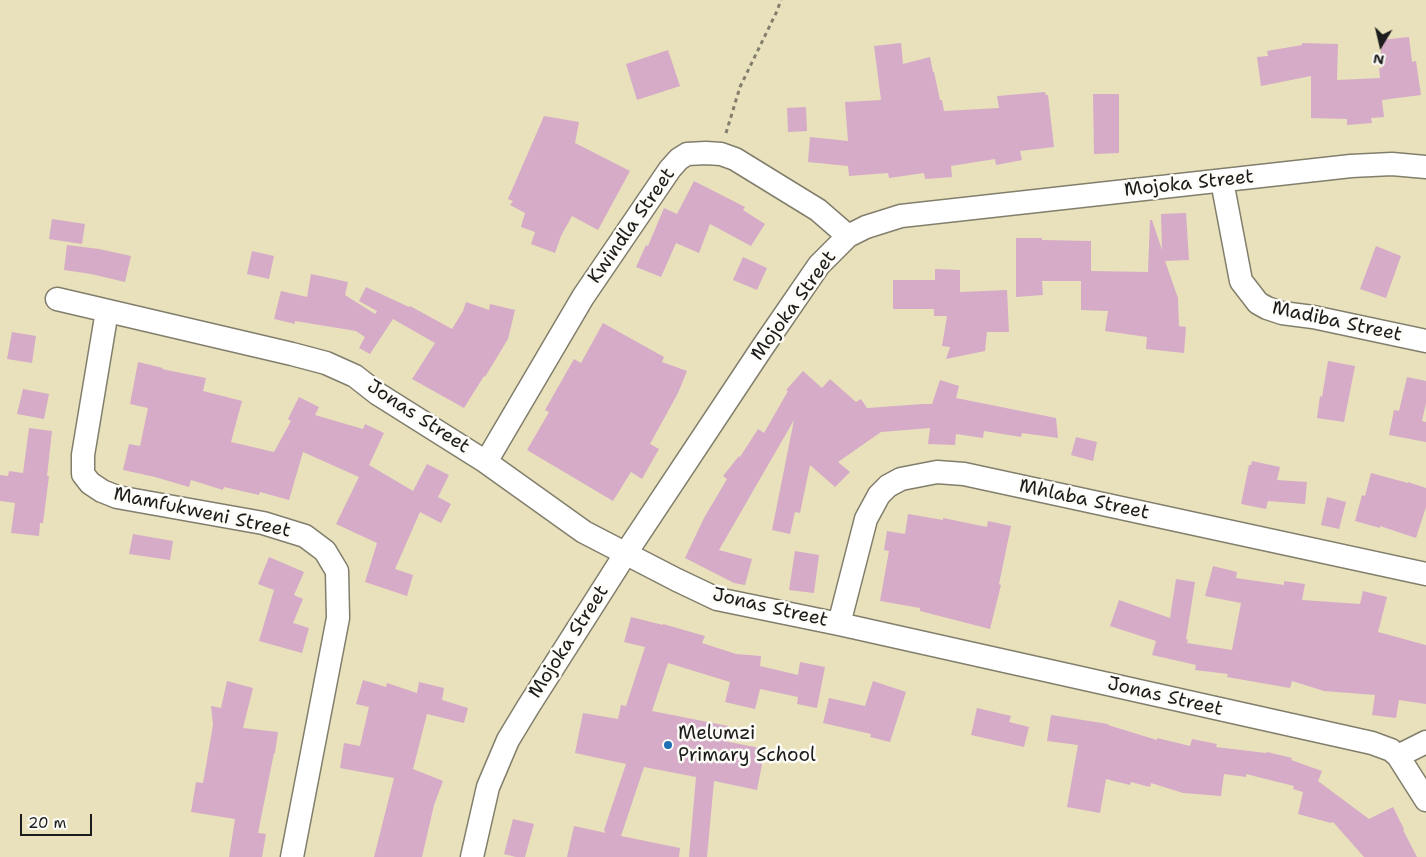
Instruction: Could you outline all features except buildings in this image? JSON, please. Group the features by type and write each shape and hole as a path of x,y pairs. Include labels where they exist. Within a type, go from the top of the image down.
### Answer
{"street":[{"name":"Kwindla Street","path":"486,462 583,297 670,169 679,159 687,154 721,154 735,159 818,210 848,236"},
{"name":"Mojoka Street","path":"472,857 488,787 508,740 626,553 762,348 819,265 848,236 866,227 901,216 1351,166 1392,164 1426,167"},
{"name":"Madiba Street","path":"1222,181 1241,281 1258,303 1282,313 1426,341"},
{"name":"Jonas Street","path":"57,299 292,354 326,364 356,376 378,394 486,462 584,532 717,599 839,624 1378,745 1398,756 1426,800"},
{"name":"Mamfukweni Street","path":"107,311 83,455 83,474 90,483 102,491 117,497 263,523 305,536 325,551 336,571 338,618 292,857"},
{"name":"Mhlaba Street","path":"839,624 866,519 879,495 888,486 901,479 937,472 957,473 983,478 1426,574"},
{"path":"1398,756 1426,742"}],"path":[{"path":"721,154 729,120 740,87 781,0"}],"place":[{"name":"Melumzi Primary School","path":"668,745"}]}
